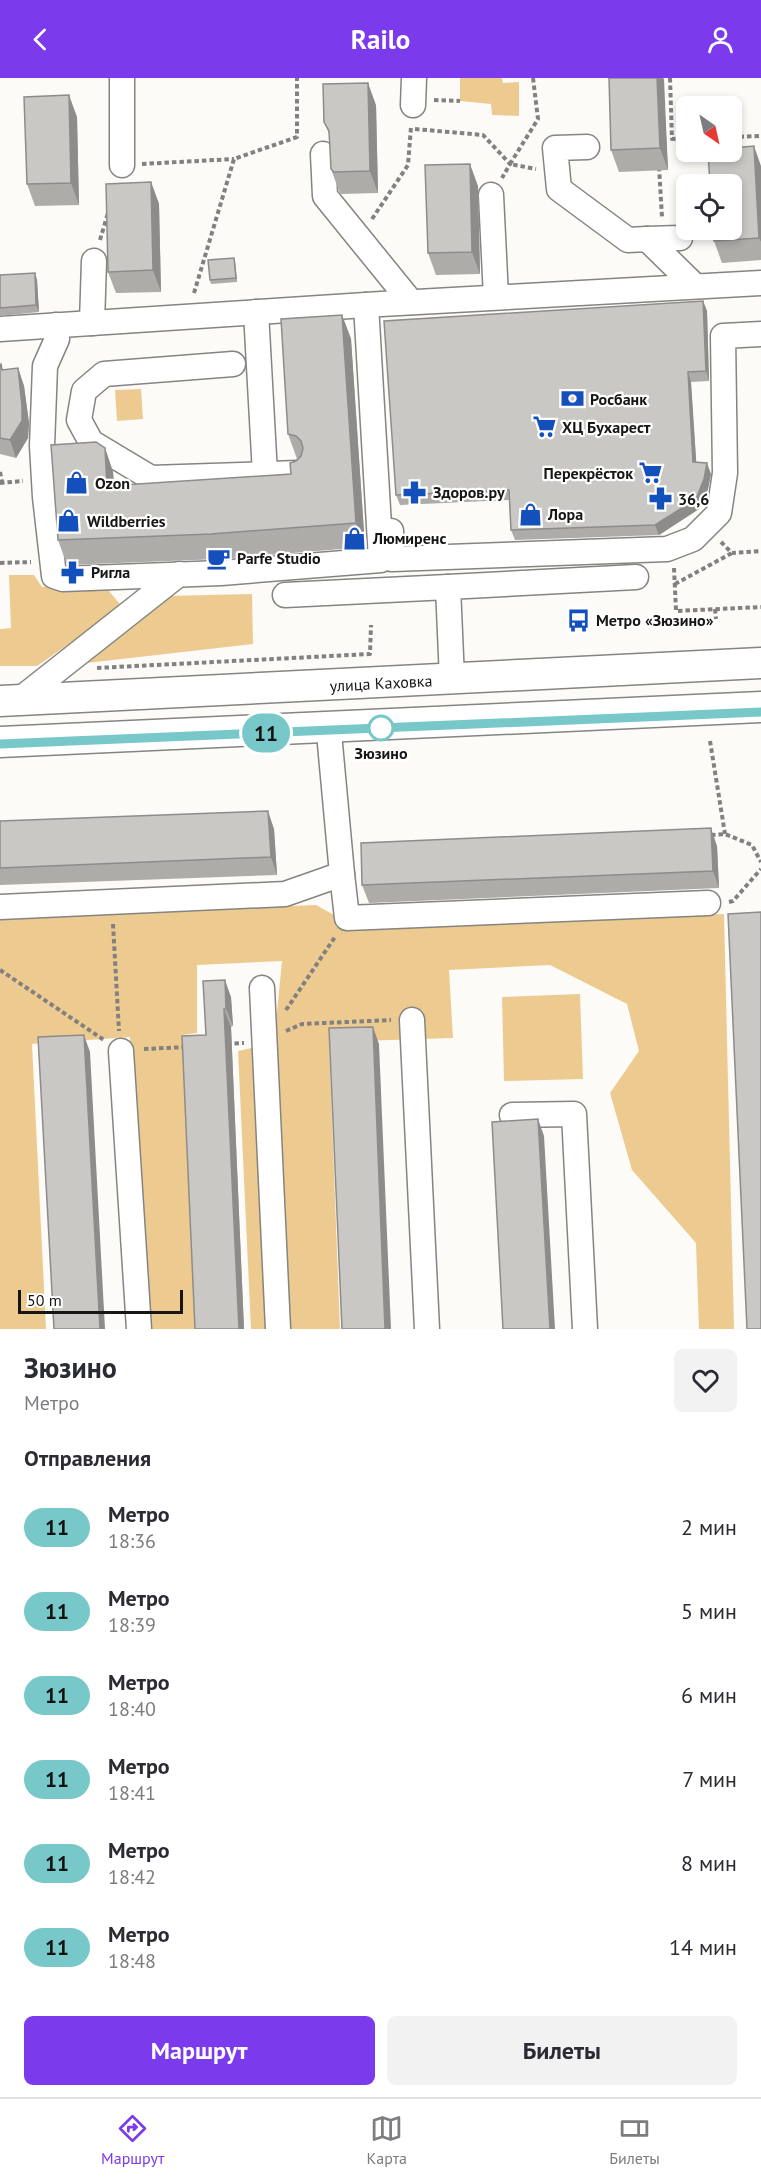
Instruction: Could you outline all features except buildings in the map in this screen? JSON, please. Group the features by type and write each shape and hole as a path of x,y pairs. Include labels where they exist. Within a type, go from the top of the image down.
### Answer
{"main road":[{"name":"улица Каховка","path":"9,701 761,663"},
{"path":"0,742 761,707"}],"lane":[{"path":"122,78 122,165"},
{"path":"412,117 414,78"},
{"path":"587,147 555,148 559,189 628,240 663,238 695,286"},
{"path":"323,154 325,196 411,302"},
{"path":"491,195 496,297"},
{"path":"92,323 94,261"},
{"path":"0,329 374,304 761,283"},
{"path":"374,304 392,559 667,549 693,539 719,513 725,473 715,337 761,334"},
{"path":"56,326 57,339 45,366 42,446 54,576 63,579 179,574 381,560 368,469 374,304"},
{"path":"256,312 265,474"},
{"path":"233,364 104,374 84,391 79,420 91,442 151,478 298,473"},
{"path":"9,701 57,670 179,574"},
{"path":"285,595 636,577"},
{"path":"448,587 452,679"},
{"path":"330,726 347,918 708,903"},
{"path":"0,907 285,894 342,874"},
{"path":"262,988 278,1329"},
{"path":"412,1020 427,1329"},
{"path":"121,1051 139,1329"},
{"path":"512,1115 574,1114 585,1329"}],"path":[{"path":"122,165 234,159 297,137 297,78"},
{"path":"491,195 538,119 533,78"},
{"path":"670,78 672,139"},
{"path":"360,239 408,165 412,117 483,135 510,164 540,170"},
{"path":"742,137 761,136"},
{"path":"665,139 676,139"},
{"path":"187,317 234,159"},
{"path":"659,161 663,238"},
{"path":"94,261 110,207"},
{"path":"0,472 2,482"},
{"path":"714,535 732,553"},
{"path":"675,584 732,553 761,551"},
{"path":"0,564 52,561"},
{"path":"675,575 676,611 761,607"},
{"path":"715,609 716,619"},
{"path":"57,670 370,654 371,625"},
{"path":"710,741 726,834"},
{"path":"702,836 726,834 752,845 761,862"},
{"path":"708,903 734,901 761,869"},
{"path":"113,925 121,1051"},
{"path":"265,1041 338,933"},
{"path":"0,970 121,1051 198,1046"},
{"path":"220,1044 265,1041 302,1024 412,1020"}],"shaded area":[{"path":"460,78 502,78 503,83 519,82 519,116 492,115 491,104 460,101"},
{"path":"141,389 143,419 117,421 115,390"},
{"path":"9,575 34,575 42,587 102,583 120,604 118,610 37,666 0,666 0,629 11,628"},
{"path":"252,594 253,644 78,664 167,596"},
{"path":"316,905 352,925 724,914 734,1329 699,1329 696,1243 632,1170 610,1093 639,1051 627,1004 550,965 449,970 453,1038 329,1042 340,1329 251,1329 238,1051 274,1043 282,961 197,965 197,1033 182,1035 195,1329 148,1329 130,1037 32,1044 46,1329 0,1329 0,917"},
{"path":"580,994 583,1079 504,1081 502,997"}],"metro line":[{"name":"11","path":"0,744 761,712"}],"place":[{"name":"Росбанк","path":"572,399"},
{"name":"ХЦ Бухарест","path":"544,427"},
{"name":"Перекрёсток","path":"651,473"},
{"name":"Ozon","path":"77,483"},
{"name":"Здоров.ру","path":"415,492"},
{"name":"36,6","path":"660,499"},
{"name":"Лора","path":"530,514"},
{"name":"Wildberries","path":"69,521"},
{"name":"Люмиренс","path":"355,538"},
{"name":"Parfe Studio","path":"219,558"},
{"name":"Ригла","path":"73,572"},
{"name":"Метро «Зюзино»","path":"578,620"},
{"name":"Зюзино","path":"381,728"}]}
